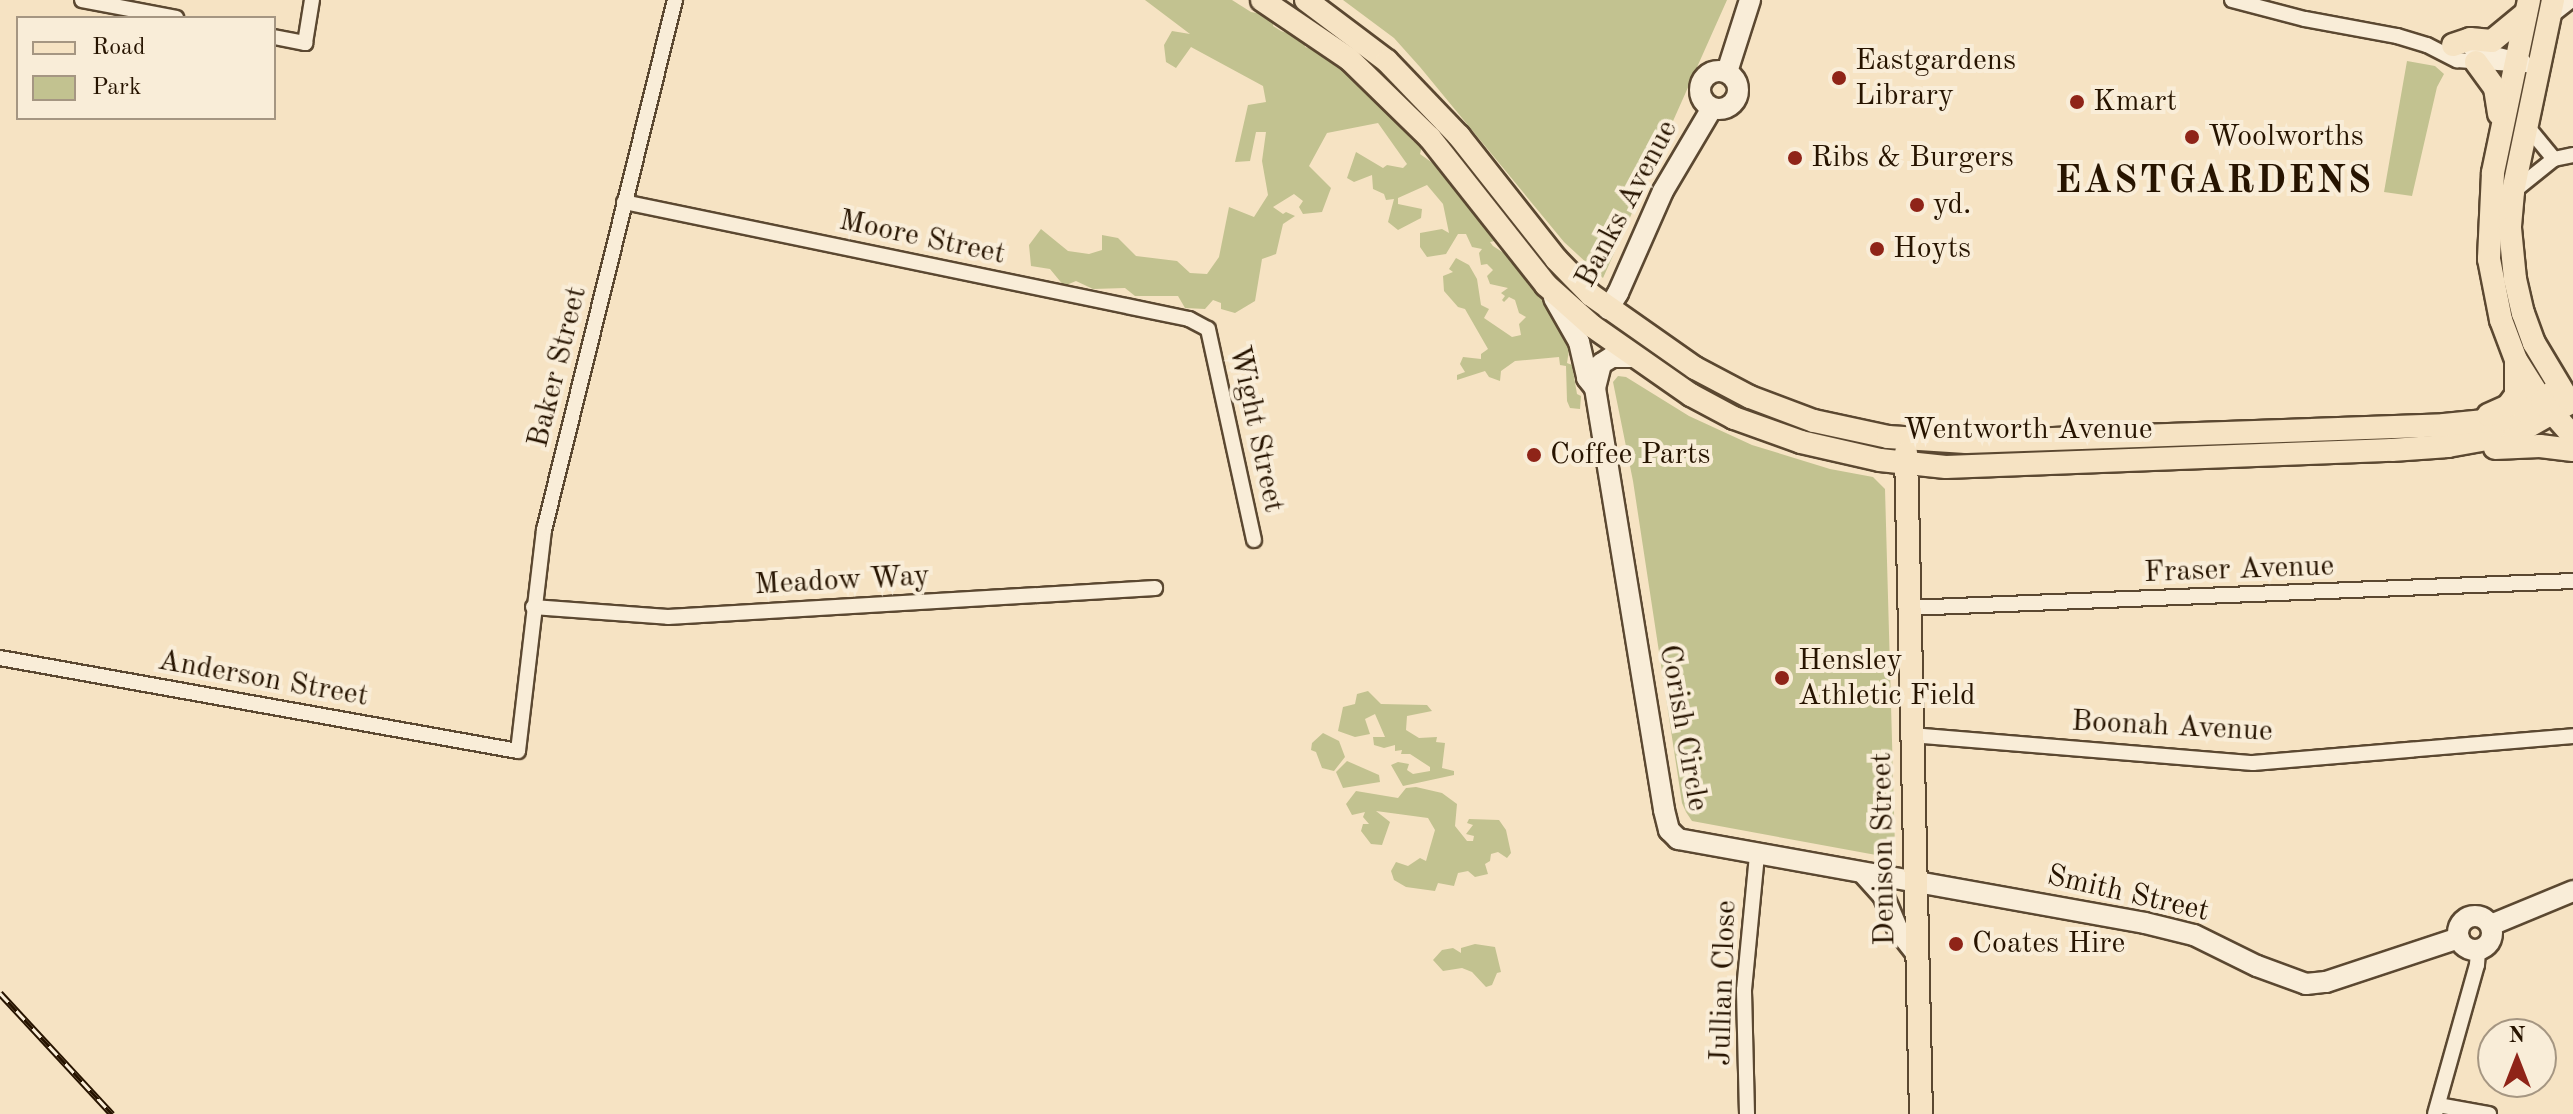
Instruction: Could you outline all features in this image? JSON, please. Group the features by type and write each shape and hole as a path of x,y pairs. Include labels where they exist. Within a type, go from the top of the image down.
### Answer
{"main road":[{"name":"Wentworth Avenue","path":"1262,0 1349,59 1430,138 1546,285 1592,326 1701,401 1759,428 1811,445 1905,464 1965,467 2446,436"},
{"name":"Wentworth Avenue","path":"1306,0 1387,61 1459,136 1556,259 1608,309 1671,354 1750,397 1814,421 1907,439 1966,442 2446,436 2515,434 2560,402"},
{"path":"2453,45 2470,39 2492,41 2528,6"},
{"path":"2446,436 2508,406 2517,388 2516,360 2501,320 2489,259 2490,202 2502,123 2528,6"},
{"path":"2551,9 2513,192 2510,241 2519,296 2534,343 2573,436"},
{"path":"2476,62 2495,88 2502,123"},
{"name":"Banks Avenue","path":"1592,326 1608,309"},
{"path":"2516,360 2560,402"},
{"path":"2446,436 2573,450"},
{"name":"Denison Street","path":"1907,439 1907,608 1921,1114"}],"street":[{"path":"82,0 166,16"},
{"path":"276,37 305,43 312,0"},
{"name":"Baker Street","path":"518,751 544,530 675,0"},
{"name":"Banks Avenue","path":"1608,309 1663,191 1712,108 1700,97 1701,80 1710,72 1727,72 1750,0"},
{"path":"2232,0 2305,19 2397,36 2427,45 2447,57 2476,62 2515,62"},
{"path":"2551,9 2572,0"},
{"path":"2397,36 2420,36 2539,66"},
{"path":"2526,125 2554,159"},
{"path":"2513,192 2554,159 2573,155"},
{"name":"Moore Street","path":"624,202 1189,319 1208,329"},
{"name":"Corish Circle","path":"1546,285 1572,325 1587,378 1595,388 1666,822 1678,839 1914,882"},
{"name":"Wight Street","path":"1208,329 1254,540"},
{"path":"1595,388 1601,364 1612,357 1633,357"},
{"name":"Fraser Avenue","path":"1907,608 2573,581"},
{"name":"Meadow Way","path":"533,607 668,617 1155,588"},
{"name":"Anderson Street","path":"0,658 518,751"},
{"name":"Boonah Avenue","path":"1911,735 2253,763 2573,736"},
{"name":"Jullian Close","path":"1747,1114 1744,990 1757,855"},
{"path":"1863,873 1883,895 1898,930 1916,953"},
{"name":"Smith Street","path":"1914,882 2145,923 2194,935 2257,966 2306,984 2326,982 2459,938"},
{"path":"2491,925 2573,891"},
{"path":"2478,951 2464,946 2459,938 2459,927 2466,918 2483,918 2491,925 2491,941 2478,951 2477,965 2437,1110 2489,1114"}],"green space":[{"path":"1145,0 1232,0 1251,12 1274,16 1273,26 1304,39 1305,47 1316,50 1331,61 1336,58 1413,141 1422,146 1420,154 1434,164 1465,201 1473,201 1472,209 1495,241 1490,242 1493,246 1510,257 1530,287 1540,288 1539,293 1542,292 1548,310 1570,344 1567,363 1572,365 1577,394 1581,396 1580,409 1570,408 1567,401 1566,366 1560,365 1559,357 1515,361 1501,371 1500,381 1489,377 1485,371 1457,380 1457,375 1465,372 1460,364 1463,357 1481,359 1481,354 1488,349 1465,309 1458,307 1444,291 1443,276 1453,272 1449,269 1456,258 1469,265 1477,279 1481,305 1489,309 1484,318 1512,337 1521,335 1519,324 1526,317 1519,313 1515,300 1509,297 1504,302 1502,300 1505,296 1501,293 1508,288 1490,284 1487,276 1493,270 1487,264 1481,265 1479,253 1482,249 1472,247 1466,234 1458,234 1446,254 1427,257 1420,247 1420,233 1442,229 1449,233 1443,204 1427,185 1398,198 1398,204 1422,209 1421,218 1398,230 1388,222 1394,199 1386,200 1384,194 1373,189 1372,175 1354,182 1347,178 1356,152 1383,168 1387,165 1403,168 1407,164 1378,123 1327,133 1309,166 1331,188 1322,212 1303,214 1299,207 1303,201 1294,194 1273,207 1283,214 1286,212 1295,216 1283,224 1276,254 1262,259 1255,301 1235,313 1221,309 1221,303 1213,300 1205,309 1185,308 1178,296 1135,296 1125,288 1093,289 1076,281 1064,286 1050,269 1031,266 1029,245 1041,229 1068,251 1089,254 1102,250 1102,235 1118,238 1136,256 1177,261 1190,273 1207,274 1219,257 1229,207 1254,217 1268,195 1262,161 1266,132 1256,132 1250,161 1235,162 1248,105 1266,102 1263,86 1191,47 1176,68 1166,62 1164,45 1172,31 1190,34"},
{"path":"1343,0 1727,0 1603,278 1564,242 1394,38"},
{"path":"2407,61 2435,66 2444,74 2437,87 2412,196 2384,192"},
{"path":"1618,376 1626,377 1689,416 1752,445 1830,469 1873,477 1885,489 1895,848 1887,857 1692,821 1686,812 1682,803 1633,481 1613,382"},
{"path":"1368,691 1381,704 1427,705 1432,711 1407,716 1406,730 1419,738 1437,737 1436,742 1445,743 1442,768 1454,771 1454,775 1403,786 1391,765 1398,762 1409,764 1407,770 1413,774 1430,771 1430,767 1410,754 1401,754 1402,750 1395,751 1395,745 1384,748 1374,745 1373,737 1385,737 1375,714 1365,719 1370,734 1355,737 1338,731 1343,707 1355,704 1357,694"},
{"path":"1323,733 1339,741 1345,757 1334,771 1322,768 1316,752 1311,750 1312,743"},
{"path":"1347,761 1379,775 1380,782 1343,788 1336,772"},
{"path":"1406,788 1442,793 1457,804 1455,826 1467,841 1473,841 1474,836 1466,834 1473,825 1467,823 1469,819 1499,820 1506,830 1511,853 1507,858 1498,852 1491,854 1490,861 1485,864 1488,874 1475,877 1468,871 1458,873 1454,886 1438,883 1435,891 1406,887 1394,880 1391,871 1396,862 1408,866 1420,858 1426,861 1435,830 1428,818 1376,811 1390,822 1382,845 1371,844 1361,831 1363,824 1369,824 1363,817 1365,812 1352,815 1346,804 1356,791 1398,798"},
{"path":"1475,944 1495,947 1501,972 1497,973 1492,985 1486,987 1472,972 1462,968 1443,971 1433,960 1442,950 1453,948 1461,953 1461,948"}],"railway":[{"path":"0,993 112,1114"}],"place":[{"name":"Eastgardens Library","path":"1839,78"},
{"name":"Kmart","path":"2077,102"},
{"name":"Woolworths","path":"2192,137"},
{"name":"Ribs & Burgers","path":"1795,158"},
{"name":"yd.","path":"1917,205"},
{"name":"Hoyts","path":"1877,249"},
{"name":"Coffee Parts","path":"1534,455"},
{"name":"Hensley Athletic Field","path":"1782,678"},
{"name":"Coates Hire","path":"1956,944"}],"district":[{"name":"EASTGARDENS","path":"2214,183"}]}
